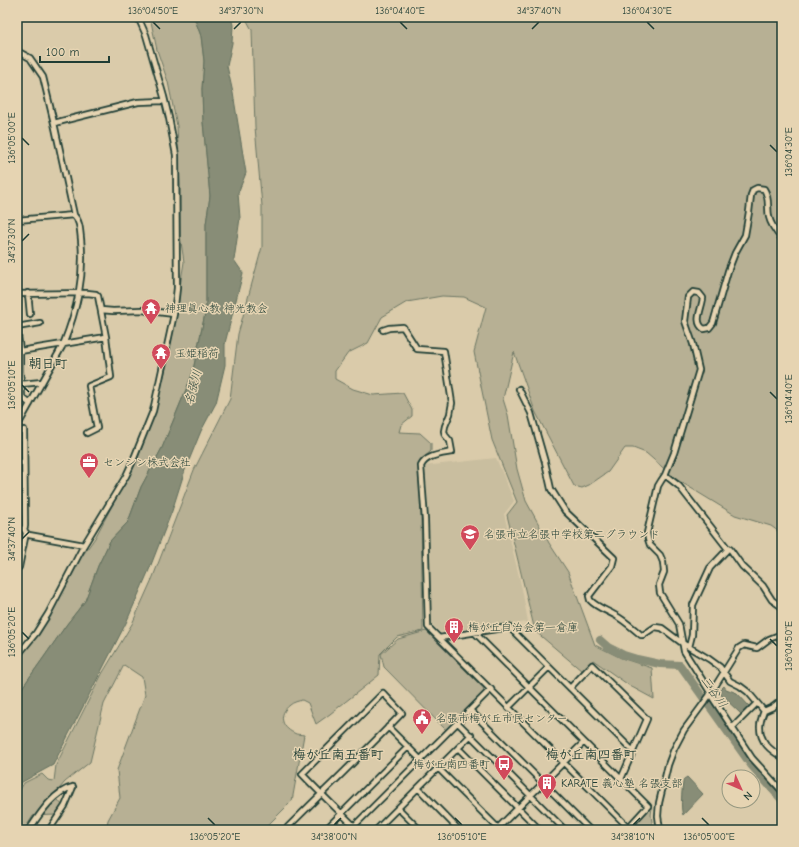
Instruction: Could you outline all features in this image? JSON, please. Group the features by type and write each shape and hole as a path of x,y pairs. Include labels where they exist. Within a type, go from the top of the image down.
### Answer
{"street":[{"path":"17,656 48,614 84,545 132,464 151,418 174,314 177,288 176,155 169,118 146,35 138,17"},
{"path":"17,51 30,58 43,77 74,215 78,219 82,263 79,293 73,318 63,345 17,428"},
{"path":"54,123 138,102 164,100"},
{"path":"782,239 773,228 769,218 767,194 764,190 757,188 751,195 745,235 735,253 728,271 713,324 710,328 704,329 698,322 703,298 699,293 693,292 688,297 685,321 700,370 674,453 665,475 660,480 658,486 647,536 650,545 660,555 663,562 664,572 659,583 659,590 679,624 684,651 752,758 782,791"},
{"path":"17,220 74,215"},
{"path":"28,293 30,314"},
{"path":"17,294 79,293 96,294 98,296 106,337 111,377 89,386 97,428 87,433"},
{"path":"101,310 142,310 174,314"},
{"path":"30,404 22,397 18,371 20,351 17,327 40,323"},
{"path":"383,330 403,327 417,349 444,351 452,403 444,431 445,435 450,441 452,452 427,458 422,463 428,627 629,829 648,806 474,632"},
{"path":"20,351 106,337"},
{"path":"21,384 42,382"},
{"path":"519,389 531,413 551,489 565,511 614,558 612,566 589,596 590,600 601,608 617,616 641,635 655,627 662,628 682,643 720,667 730,681 748,692 764,711"},
{"path":"17,414 24,414"},
{"path":"24,430 25,531 18,567 24,569"},
{"path":"17,460 24,464"},
{"path":"665,475 679,486 742,566 763,586 772,600 782,607"},
{"path":"17,529 25,531 29,536 84,545"},
{"path":"689,647 692,635 693,605 710,568 728,549"},
{"path":"439,638 509,627 633,751"},
{"path":"660,830 658,816 659,803 670,759 679,739 739,648 744,646 757,648 769,639 782,634"},
{"path":"570,688 592,665 647,719 621,779"},
{"path":"509,707 549,667"},
{"path":"285,830 321,794 388,727 402,713 383,693 302,774 321,794 341,814 354,829 491,689"},
{"path":"764,711 773,707 782,700"},
{"path":"732,728 757,703"},
{"path":"470,710 590,830"},
{"path":"764,711 760,726 761,738 772,751 782,757"},
{"path":"458,723 565,830"},
{"path":"388,727 421,760"},
{"path":"378,829 471,736"},
{"path":"438,768 498,829 584,742"},
{"path":"325,830 408,747"},
{"path":"458,748 540,830"},
{"path":"29,830 39,815 57,795 73,787 65,806 49,830"},
{"path":"418,788 459,830"},
{"path":"398,808 420,830"}],"shaded area":[{"path":"150,17 194,17 201,36 204,61 202,89 203,122 210,196 206,224 206,309 192,375 162,448 141,487 128,522 110,541 98,566 85,601 17,695 17,659 37,634 73,569 95,538 137,461 154,414 168,361 184,262 180,235 180,184 177,126 168,82 157,50"},
{"path":"245,17 782,17 782,534 771,526 735,515 676,479 646,453 633,448 625,448 608,472 589,485 582,488 574,486 535,411 514,352 503,399 508,415 517,469 526,501 549,543 568,572 595,645 621,658 652,668 654,699 630,686 593,660 582,671 535,631 507,515 517,502 492,440 474,352 486,307 464,297 442,296 407,302 382,317 368,343 348,353 335,371 335,379 353,389 373,395 403,393 412,410 412,416 401,425 399,432 420,433 431,443 431,451 420,461 423,631 397,637 380,654 379,675 316,724 308,703 302,700 293,703 286,709 283,720 286,727 294,733 304,735 292,801 263,830 106,830 108,820 120,798 117,770 145,695 142,677 124,665 104,704 90,762 65,782 54,795 62,805 55,815 33,816 24,830 17,830 17,795 24,783 42,774 48,780 54,781 56,765 102,674 132,624 153,577 194,470 230,399 238,334 262,247 262,206 255,127 252,30"},
{"path":"21,400 28,405 23,413 17,412 17,401"},
{"name":"名張市立名張中学校第二グラウンド","path":"496,458 514,501 504,514 522,589 528,622 440,632 428,620 424,466"},
{"path":"426,631 483,687 484,692 446,730 384,667 381,654 398,639"},
{"path":"650,806 652,808 651,815 653,830 634,830 633,826"}],"water":[{"name":"名張川","path":"194,17 231,17 233,25 232,43 227,66 246,173 238,193 240,218 234,260 243,273 225,343 225,365 216,403 201,431 185,470 172,511 126,623 53,765 22,782 17,790 17,695 85,601 98,566 110,541 128,522 141,487 162,448 192,375 206,309 206,224 210,196 203,122 202,89 204,61 201,36"},
{"path":"724,686 726,689 737,693 749,706 748,709 741,714 718,692"},
{"path":"687,777 703,794 683,815 682,791 684,779"}],"waterway":[{"name":"三谷川","path":"600,640 608,647 624,655 660,664 680,665 751,765 782,800"}],"place":[{"name":"神理眞心教 神光教会","path":"151,325"},
{"name":"玉姫稲荷","path":"161,370"},
{"name":"センシン株式会社","path":"89,479"},
{"name":"名張市立名張中学校第二グラウンド","path":"470,551"},
{"name":"梅が丘自治会第一倉庫","path":"454,644"},
{"name":"名張市梅が丘市民センター","path":"422,735"},
{"name":"梅が丘南四番町","path":"504,781"},
{"name":"KARATE 義心塾 名張支部","path":"547,800"}],"district":[{"name":"朝日町","path":"48,363"},
{"name":"梅が丘南五番町","path":"338,754"},
{"name":"梅が丘南四番町","path":"591,754"}]}
